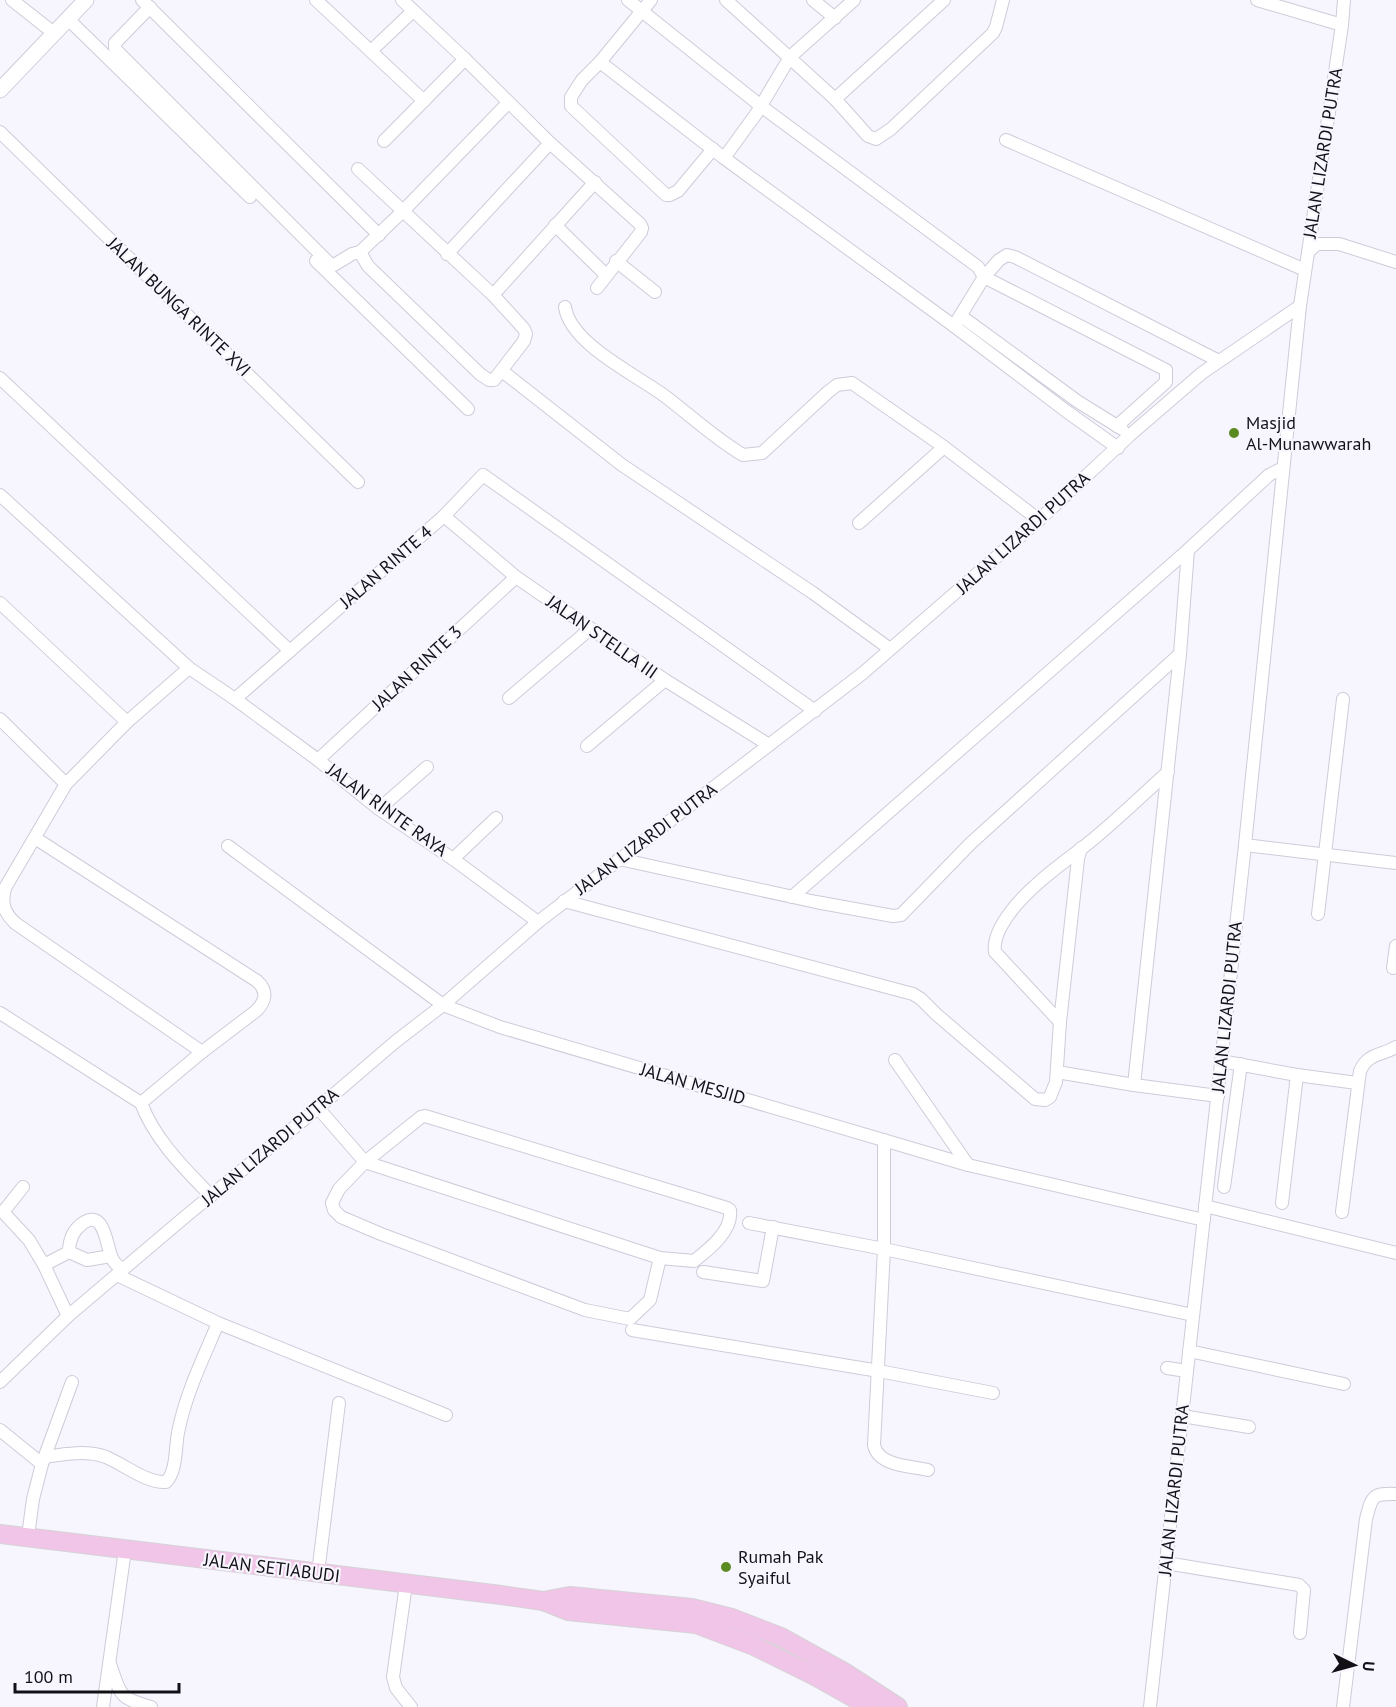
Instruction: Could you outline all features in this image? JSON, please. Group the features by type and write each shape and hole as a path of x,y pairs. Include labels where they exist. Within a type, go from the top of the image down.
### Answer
{"main road":[{"name":"JALAN SETIABUDI","path":"0,1534 543,1601 568,1611 684,1621 727,1634 805,1671 870,1707"},
{"name":"JALAN SETIABUDI","path":"543,1601 570,1596 692,1608 732,1618 781,1637 844,1672 898,1707"}],"street":[{"path":"12,0 55,34"},
{"path":"0,90 87,0"},
{"path":"316,0 424,101"},
{"path":"402,0 642,228 597,288"},
{"path":"628,0 761,106 972,261 991,269 1166,370 1166,382 1117,426"},
{"path":"651,0 577,88 571,97 571,106 666,195 678,191 713,149"},
{"path":"726,0 834,99 868,136 876,139 891,129 993,33 1003,0"},
{"path":"813,0 835,18"},
{"path":"724,158 761,106 790,57 854,0"},
{"path":"834,99 944,0"},
{"path":"1257,0 1342,25"},
{"name":"JALAN LIZARDI PUTRA","path":"1150,1707 1245,845 1299,306 1344,0"},
{"path":"379,235 146,4 115,43 115,49 324,260 334,265 360,252 379,235 508,103"},
{"path":"371,51 412,11"},
{"path":"68,19 468,409"},
{"path":"384,141 465,59"},
{"path":"600,62 724,158 957,321 1130,435"},
{"name":"JALAN BUNGA RINTE XVI","path":"0,132 358,482"},
{"path":"1006,140 1305,270"},
{"path":"447,254 550,143"},
{"path":"358,169 493,295 521,325 526,334 524,341 494,380 489,380 480,374 368,266 360,252"},
{"path":"493,295 595,182"},
{"path":"555,225 606,275"},
{"path":"1308,252 1317,244 1331,243 1396,262"},
{"path":"957,321 991,269 1007,255 1015,257 1215,362"},
{"path":"616,261 656,292"},
{"name":"JALAN LIZARDI PUTRA","path":"0,1382 68,1316 395,1042 443,1005 538,922 815,711 1039,520 1202,372 1299,306"},
{"path":"565,307 571,324 596,348 624,371 660,393 743,455 762,453 828,392 843,383 852,383 944,447 1039,520"},
{"path":"957,321 1066,411 1118,448"},
{"path":"502,371 622,465 813,593 890,649"},
{"path":"0,378 290,651"},
{"path":"1066,411 1077,401"},
{"path":"859,523 944,447"},
{"path":"792,897 1188,550 1269,475 1283,468"},
{"name":"JALAN RINTE 4","path":"235,699 444,516 483,475 815,711"},
{"name":"JALAN RINTE RAYA","path":"0,495 189,668 235,699 380,809 538,922"},
{"name":"JALAN STELLA III","path":"444,516 516,577 665,680 769,745"},
{"path":"1134,1084 1180,654 1188,550"},
{"name":"JALAN RINTE 3","path":"318,760 516,577"},
{"path":"0,603 127,723"},
{"path":"509,698 590,629"},
{"path":"620,859 847,908 893,916 901,915 971,843 1180,654"},
{"path":"189,668 127,723 66,784 5,888 2,899 8,916 15,923 202,1052"},
{"path":"587,746 665,680"},
{"path":"1318,914 1343,699"},
{"path":"2,727 66,784"},
{"path":"380,809 427,767"},
{"path":"1060,1022 995,952 994,945 1000,928 1009,913 1051,872 1082,848 1167,772"},
{"path":"453,859 496,818"},
{"path":"34,838 258,981 263,987 265,995 263,1004 141,1103"},
{"path":"1245,845 1396,863"},
{"name":"JALAN MESJID","path":"228,846 443,1005 500,1027 968,1165 1204,1220"},
{"path":"564,901 913,994 1035,1099 1045,1100 1050,1097 1056,1082 1060,1022 1078,859 1082,848"},
{"path":"1393,968 1396,946"},
{"path":"0,1012 141,1103 148,1121 173,1156 211,1196"},
{"path":"1342,1212 1357,1083 1364,1062 1396,1047"},
{"path":"895,1060 968,1165"},
{"path":"1221,1061 1357,1083"},
{"path":"1224,1187 1241,1064"},
{"path":"1057,1072 1218,1096"},
{"path":"1282,1203 1297,1075"},
{"path":"318,1108 364,1162 660,1258 694,1261 713,1245 731,1216 730,1210 425,1116 364,1162 339,1188 333,1203 334,1210 341,1217 585,1310 630,1319 650,1300 660,1258"},
{"path":"884,1140 884,1249 874,1445 875,1452 885,1461 928,1470"},
{"path":"23,1187 2,1213 29,1240 45,1265 68,1316"},
{"path":"1205,1206 1395,1249"},
{"path":"69,1252 69,1244 80,1225 89,1220 98,1223 104,1228 111,1256 120,1273 218,1323 446,1415"},
{"path":"749,1223 884,1249 1193,1315"},
{"path":"703,1272 763,1281 773,1227"},
{"path":"45,1265 69,1252"},
{"path":"69,1252 87,1260 111,1256"},
{"path":"0,1430 43,1460 91,1454 120,1464 156,1482 166,1482 172,1473 177,1433 185,1404 218,1323"},
{"path":"632,1330 879,1371 993,1393"},
{"path":"1189,1351 1344,1384"},
{"path":"1167,1368 1187,1371"},
{"path":"28,1536 33,1499 43,1460 72,1383"},
{"path":"318,1573 339,1403"},
{"path":"1182,1416 1249,1427"},
{"path":"1343,1707 1366,1519 1370,1503 1375,1496 1380,1493 1396,1494"},
{"path":"103,1707 125,1550"},
{"path":"1166,1563 1299,1585 1304,1590 1300,1632"},
{"path":"406,1584 393,1677 396,1688 411,1707"},
{"path":"108,1660 122,1695 130,1701 151,1707"}],"place":[{"name":"Masjid Al-Munawwarah","path":"1234,433"},
{"name":"Rumah Pak Syaiful","path":"726,1567"}]}
